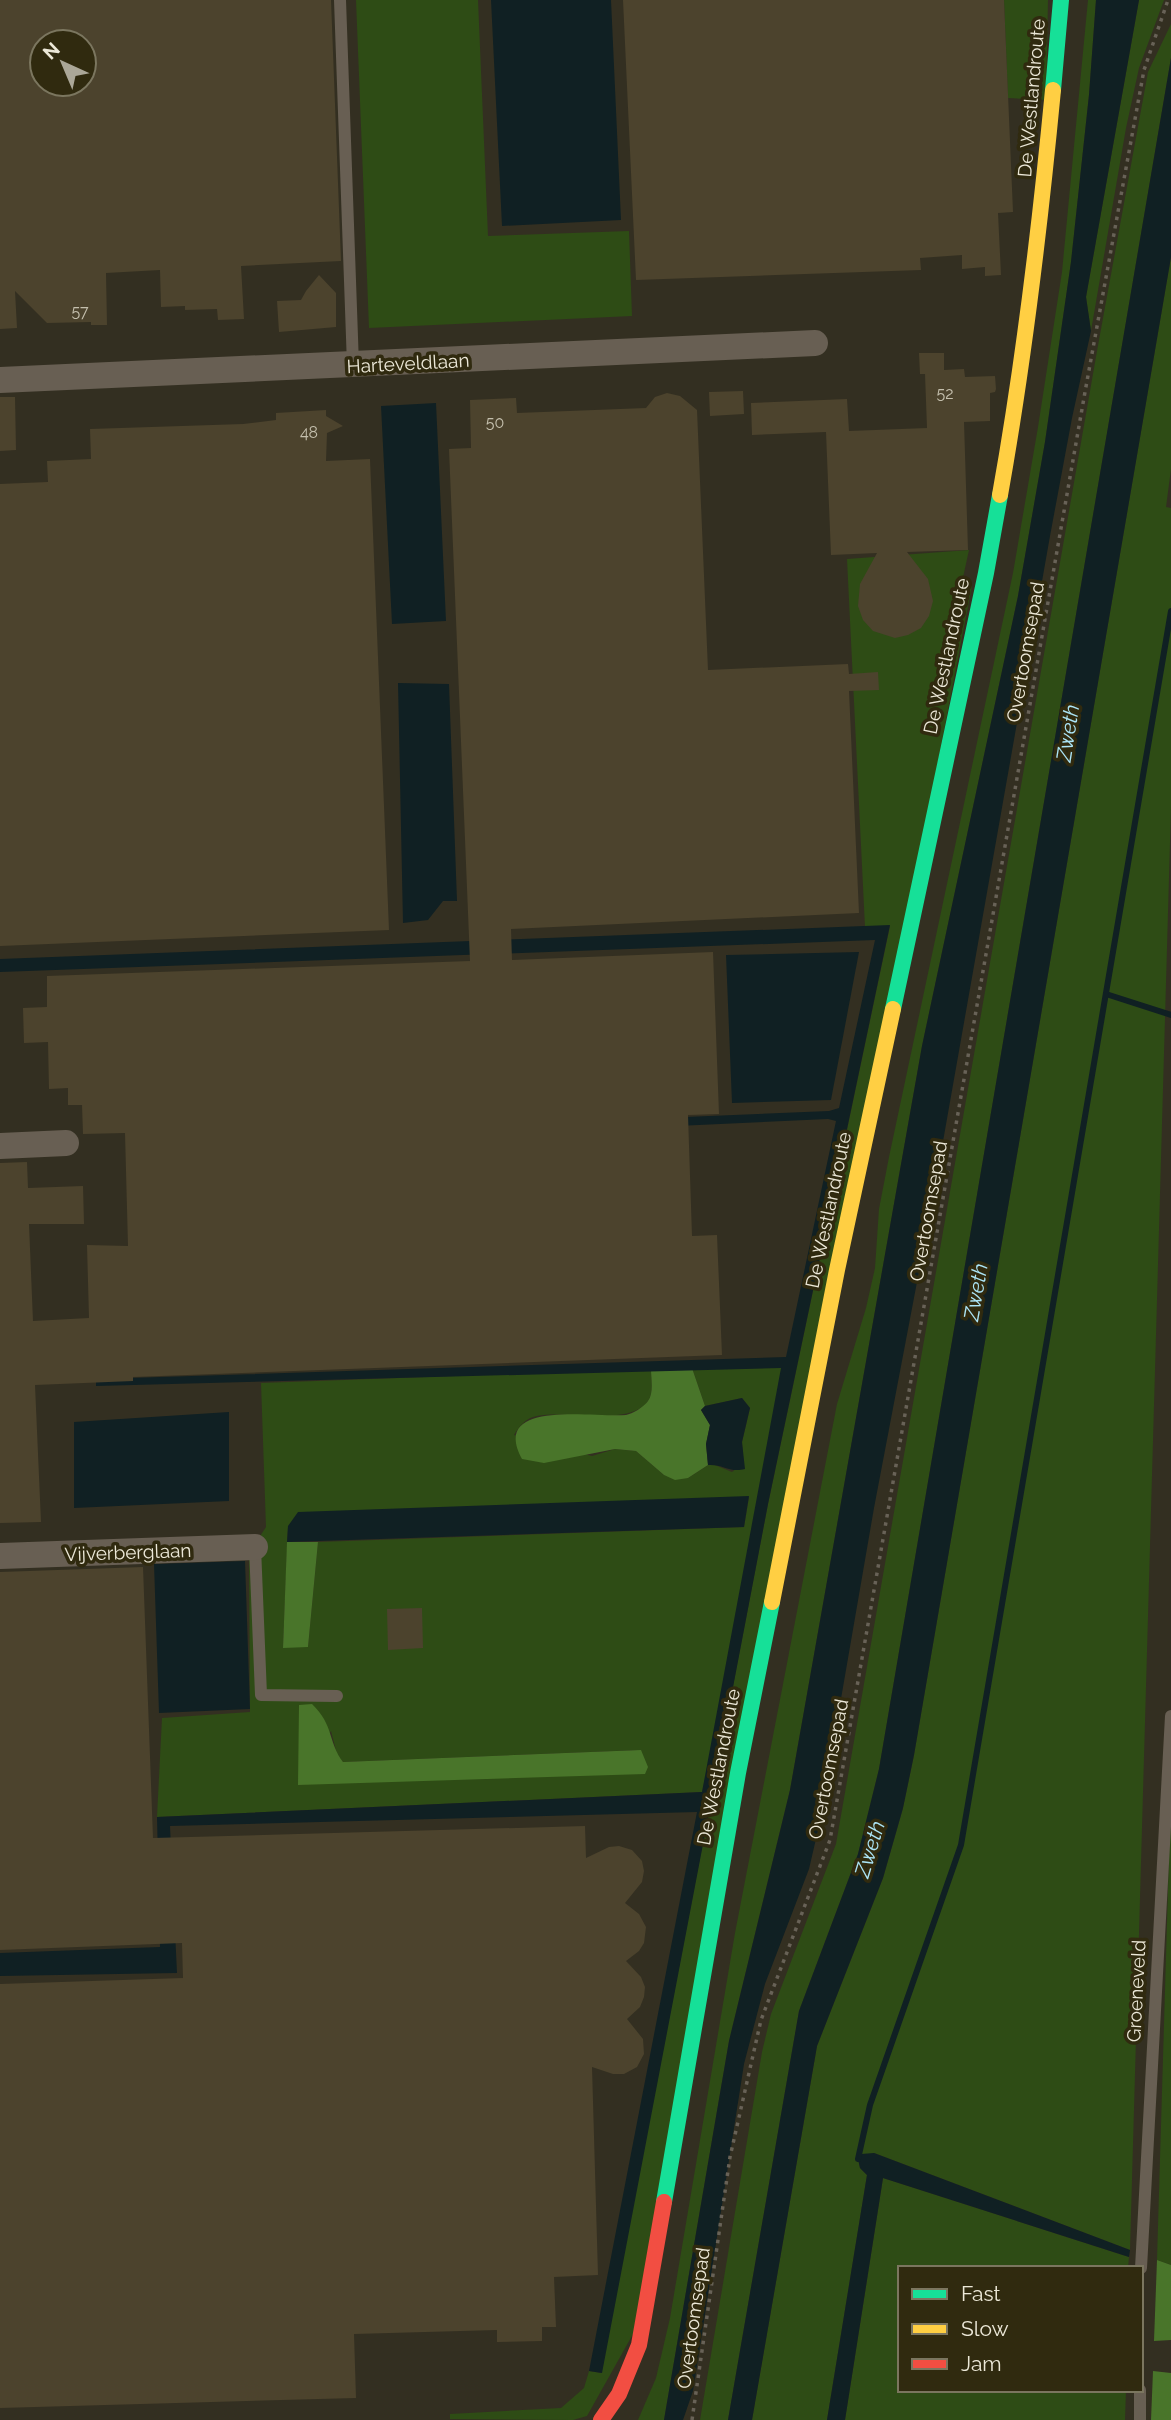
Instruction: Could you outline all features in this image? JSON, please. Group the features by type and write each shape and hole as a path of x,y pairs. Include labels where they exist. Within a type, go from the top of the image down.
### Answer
{"main road":[{"name":"De Westlandroute","path":"601,2420 619,2394 639,2345 740,1759 837,1270 986,573 1024,352 1040,223 1061,0"}],"street":[{"name":"Harteveldlaan","path":"0,380 815,343"},
{"path":"0,1146 66,1143"},
{"name":"Vijverberglaan","path":"0,1556 255,1547"}],"lane":[{"path":"340,0 353,365"},
{"path":"255,1547 261,1695 337,1696"},
{"name":"Groeneveld","path":"1141,2266 1171,1716"},
{"path":"1140,2392 1140,2420"}],"path":[{"name":"Overtoomsepad","path":"692,2420 730,2157 761,2020 830,1840 1144,70 1168,0"}],"green space":[{"path":"356,0 478,0 488,236 629,231 632,316 369,328"},
{"path":"1004,0 1048,0 1046,100 1008,98"},
{"path":"1088,0 1096,0 1071,262 1045,442 1018,596 922,1046 790,1790 729,2041 664,2420 638,2420 656,2378 670,2318 735,1933 837,1404 875,1268 879,1209 889,1157 1013,573 1062,272"},
{"path":"1139,0 1164,0 1139,68 1091,331 1086,297"},
{"path":"1171,24 1171,58 879,1769 858,1854 799,2011 728,2420 700,2420 762,2052 771,2014 836,1844 1148,72"},
{"path":"1171,257 1171,469 1166,507 1171,508 1171,807 1130,2250 874,2153 858,2159 860,2168 867,2175 827,2420 752,2420 817,2046 883,1878 903,1808 914,1755"},
{"path":"969,550 962,582 972,586 633,2334 587,2416 573,2420 450,2419 450,2414 561,2408 584,2388 589,2371 601,2373 768,1504 890,926 865,927 847,559"},
{"path":"692,1368 782,1368 731,1666 702,1792 157,1817 162,1718 250,1712 249,1553 266,1527 261,1383 651,1369 651,1394 639,1409 611,1416 561,1414 533,1417 522,1424 514,1435 592,1456 615,1449 636,1451 664,1475 688,1478 708,1465 732,1472 743,1463 742,1442 750,1408 742,1398 705,1406","holes":["749,1497 744,1527 318,1542 308,1647 283,1647 288,1526","331,1731 337,1754 343,1762 641,1750 298,1785"]},
{"path":"692,1368 705,1406 701,1410 710,1425 706,1444 708,1465 688,1478 675,1480 664,1475 636,1451 615,1449 544,1463 522,1459 516,1440 520,1427 532,1419 550,1415 629,1414 641,1408 650,1398 651,1369"},
{"path":"287,1542 318,1542 308,1647 283,1648"},
{"path":"312,1704 328,1726 343,1762 641,1750 648,1767 645,1774 298,1785 299,1705"},
{"path":"1171,1789 1171,2265 1157,2260"},
{"path":"883,2178 1129,2257 1128,2266 898,2266 898,2392 1126,2392 1125,2420 845,2420"},
{"path":"1157,2260 1171,2265 1171,2340 1154,2341"},
{"path":"1153,2371 1171,2373 1171,2420 1151,2420"}],"water":[{"path":"491,0 611,0 621,220 502,226"},
{"path":"1096,0 1139,0 1086,297 1091,331 1050,536 819,1826 809,1869 765,1984 744,2064 693,2391 683,2420 664,2420 729,2041 790,1790 922,1046 1018,596 1045,442 1071,262"},
{"name":"Zweth","path":"1171,58 1171,257 914,1755 903,1808 883,1878 817,2046 752,2420 728,2420 799,2011 858,1854 879,1769"},
{"path":"436,403 446,621 392,624 381,406"},
{"path":"398,683 449,684 457,901 443,901 428,920 403,923"},
{"path":"890,925 768,1504 602,2373 589,2371 697,1812 170,1826 177,1973 0,1976 0,1953 160,1947 157,1817 702,1792 781,1368 96,1386 96,1379 786,1357 836,1121 828,1119 173,1149 171,1138 829,1111 839,1108 875,940 0,972 0,959"},
{"path":"859,952 831,1100 732,1103 726,955"},
{"path":"742,1398 750,1408 742,1442 745,1469 708,1465 706,1444 710,1425 701,1410 705,1406"},
{"path":"229,1412 229,1501 74,1508 74,1422"},
{"path":"749,1496 744,1527 287,1542 288,1526 298,1512"},
{"path":"245,1561 250,1709 159,1713 154,1564"},
{"path":"874,2153 1130,2250 1129,2257 883,2178 845,2420 827,2420 867,2175 860,2168 858,2159 861,2154"}],"building":[{"path":"0,0 331,0 341,261 241,266 244,319 218,320 217,309 185,310 185,306 161,307 160,270 106,273 107,325 91,325 91,322 47,323 15,291 17,328 0,329"},
{"path":"623,0 1004,0 1013,212 998,213 1001,275 985,276 985,267 962,269 962,255 920,258 921,270 636,280"},
{"path":"319,275 336,293 336,327 279,332 277,301 301,300"},
{"path":"919,353 944,353 944,370 964,369 965,377 995,376 996,389 990,393 990,421 964,422 968,550 907,552 928,579 933,601 929,616 921,628 895,638 873,631 863,620 858,606 860,584 877,553 831,555 826,432 752,435 751,403 847,399 849,431 927,428 925,374 920,374"},
{"path":"743,391 744,414 710,416 709,392"},
{"path":"667,393 680,396 697,410 708,670 848,664 849,674 878,672 879,690 849,691 859,913 511,929 512,960 713,952 719,1114 688,1115 692,1236 717,1235 722,1355 133,1377 133,1381 35,1385 41,1522 0,1523 0,1163 27,1162 28,1188 83,1186 84,1224 29,1224 33,1321 89,1318 87,1245 128,1246 125,1133 83,1134 82,1105 68,1105 68,1088 49,1089 48,1042 24,1043 23,1008 47,1007 47,976 470,961 449,449 471,448 470,400 516,398 517,413 646,408 655,397"},
{"path":"0,397 15,397 16,450 0,451"},
{"path":"326,410 326,416 343,426 327,433 326,461 370,459 389,930 0,946 0,484 48,482 47,461 91,459 90,429 243,424 276,420 276,413"},
{"path":"143,1567 153,1838 585,1826 586,1858 609,1847 619,1846 632,1850 642,1861 642,1882 625,1903 639,1914 646,1927 644,1943 639,1951 626,1961 641,1977 645,1987 640,2007 627,2019 643,2039 644,2054 637,2067 624,2074 613,2074 592,2067 598,2275 554,2277 556,2327 542,2327 542,2341 497,2342 497,2330 354,2334 356,2398 0,2408 0,1984 183,1978 182,1943 0,1950 0,1572"},
{"path":"422,1608 423,1648 388,1650 387,1609"}],"waterway":[{"path":"858,2159 870,2105 961,1845 1171,611"},
{"path":"1106,994 1171,1015"}],"traffic: fast":[{"path":"1053,90 1061,0"},
{"path":"893,1009 986,573 1000,495"},
{"path":"664,2202 738,1773 772,1602"}],"traffic: slow":[{"path":"1000,495 1031,293 1053,90"},
{"path":"772,1602 837,1270 893,1009"}],"traffic: jam":[{"path":"601,2420 619,2394 639,2345 664,2202"}]}
